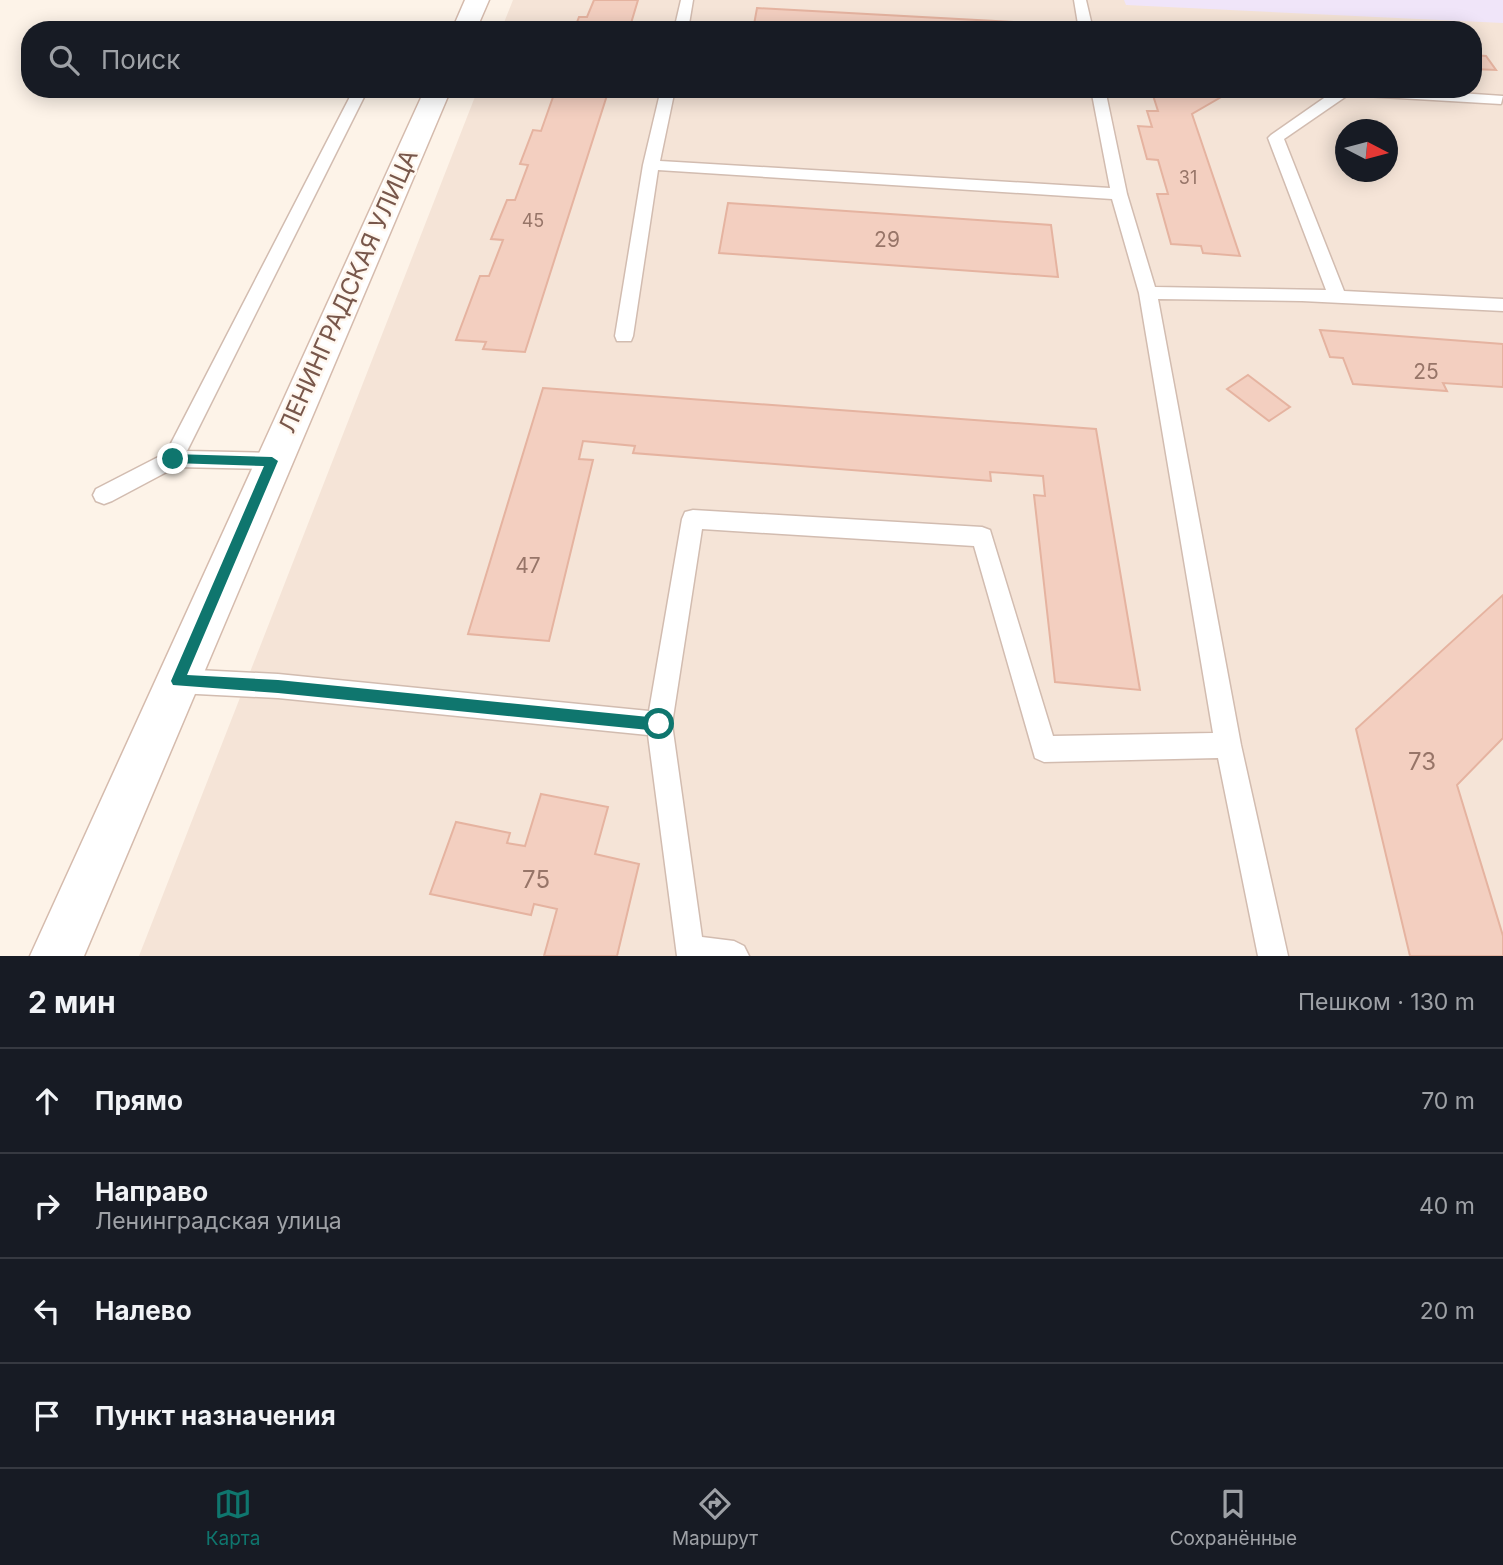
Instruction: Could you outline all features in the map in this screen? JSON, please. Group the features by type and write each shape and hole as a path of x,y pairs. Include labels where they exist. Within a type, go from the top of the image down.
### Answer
{"street":[{"path":"468,21 477,0"},
{"name":"ЛЕНИНГРАДСКАЯ УЛИЦА","path":"57,956 272,461 434,98"}],"lane":[{"path":"683,21 687,0"},
{"path":"1080,0 1084,21"},
{"path":"173,459 356,98"},
{"path":"624,336 651,165 666,98"},
{"path":"1100,98 1119,194 1148,293 1228,745 1273,956"},
{"path":"1334,98 1276,138 1338,297"},
{"path":"1459,98 1502,101"},
{"path":"651,165 1119,194"},
{"path":"1148,293 1338,297 1503,305"},
{"path":"104,495 173,459 272,461"},
{"path":"734,956 689,950 659,724 693,519 982,537 1044,749 1228,745"},
{"path":"177,681 278,686 659,724"}],"shaded area":[{"path":"513,0 1503,0 1503,956 139,956 474,98 1482,98 1482,21 505,21"},
{"path":"1124,0 1503,0 1503,23 1482,21 1126,5"}],"building":[{"path":"594,0 638,0 632,21 577,21 579,17 587,17"},
{"path":"757,8 995,21 755,21"},
{"path":"1482,56 1486,56 1496,70 1482,69"},
{"path":"553,98 606,98 525,352 483,349 486,342 456,340 480,276 489,276 503,240 491,239 507,200 515,200 528,165 520,164 533,130 541,131"},
{"path":"1154,98 1220,98 1192,114 1240,256 1203,253 1201,246 1171,244 1157,194 1168,194 1158,160 1147,159 1138,126 1152,127 1147,111 1158,111"},
{"path":"728,203 1051,225 1058,277 719,253"},
{"path":"1320,330 1503,344 1503,387 1443,383 1447,391 1353,384 1343,358 1330,357"},
{"path":"1248,375 1290,407 1269,421 1227,389"},
{"path":"543,388 1096,429 1140,690 1055,682 1034,495 1045,496 1043,476 990,472 991,481 633,453 635,446 583,441 579,459 593,460 549,641 468,634"},
{"path":"1503,595 1503,738 1457,785 1503,936 1503,956 1410,956 1356,729"},
{"path":"541,794 608,807 595,854 639,864 617,956 544,956 557,909 534,904 531,915 430,894 456,822 510,833 507,843 525,846"}],"route":[{"path":"173,459 272,461 177,681 278,686 659,724"}]}
